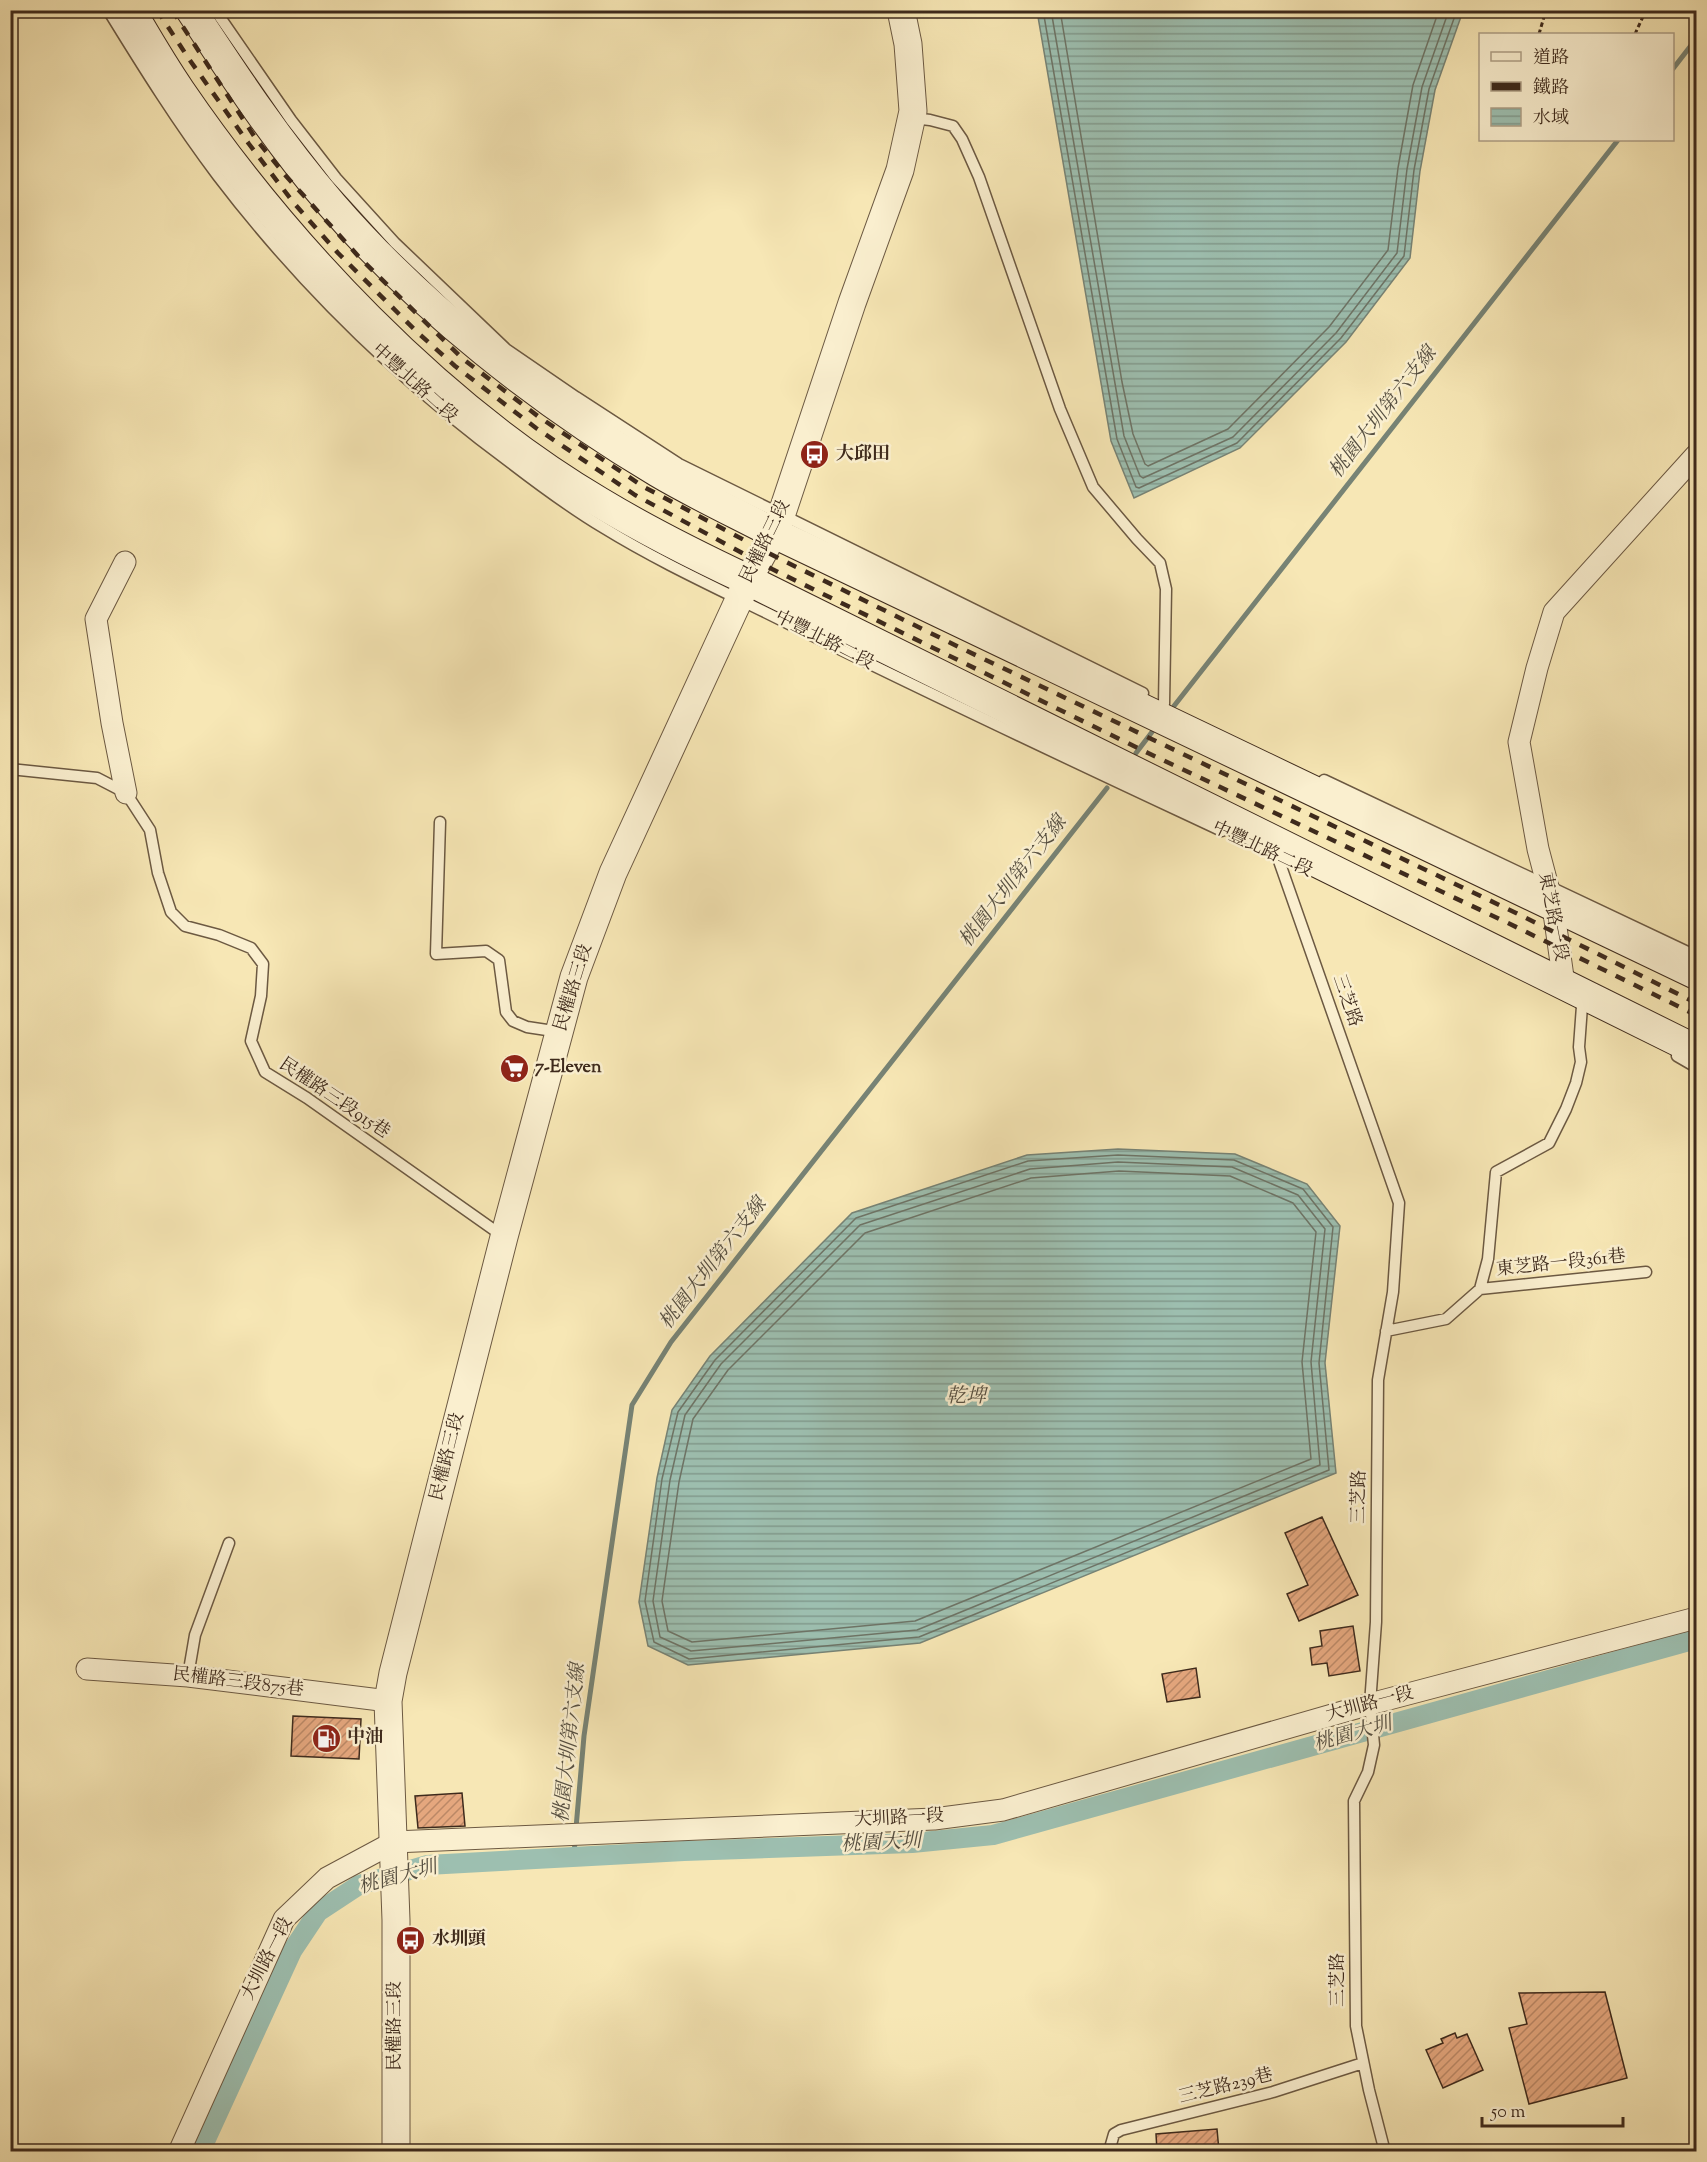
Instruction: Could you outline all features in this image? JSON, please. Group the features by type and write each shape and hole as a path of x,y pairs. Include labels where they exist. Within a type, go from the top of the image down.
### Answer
{"main road":[{"name":"中豐北路二段","path":"129,10 180,91 255,193 313,260 377,327 465,406 531,457 597,501 692,554 744,589 1579,1000 1696,1050"},
{"path":"191,10 266,123 333,206 404,280 481,347 568,414 658,472 778,524 1550,895 1696,974"}],"street":[{"name":"民權路三段","path":"396,2151 394,1843 388,1701 396,1662 504,1237 574,977 613,873 744,589 778,524 852,303 900,170 913,111 912,75 901,10"},
{"name":"東芝路一段","path":"1579,1000 1538,849 1519,742 1537,668 1554,612 1696,455"},
{"path":"125,562 96,619 112,723 126,793"},
{"name":"大圳路一段","path":"179,2151 284,1919 327,1878 394,1843 934,1819 1003,1810 1371,1710 1696,1618"},
{"name":"民權路三段875巷","path":"87,1669 188,1676 388,1701"}],"lane":[{"name":"中豐北路二段","path":"108,10 160,94 218,176 281,255 373,349 456,423 557,497 604,528 744,589 884,671 1235,838"},
{"path":"215,10 291,120 336,178 395,243 506,349 679,464 778,524 1170,706 1166,589 1160,563 1093,487 1060,410 979,177 962,139 953,126 911,118"},
{"name":"民權路三段915巷","path":"10,769 97,778 126,793 150,830 158,873 171,912 185,926 219,935 251,948 263,964 261,996 251,1041 265,1072 307,1098 504,1237"},
{"path":"1312,774 1550,895 1696,956"},
{"path":"440,822 436,954 486,951 499,960 506,1012 513,1021 527,1027 560,1032"},
{"name":"中豐北路二段","path":"1267,853 1283,860"},
{"name":"三芝路","path":"1283,860 1399,1203 1393,1292 1378,1380 1376,1622 1371,1710 1374,1742 1368,1772 1354,1801 1356,2026 1385,2151"},
{"name":"中豐北路二段","path":"1363,898 1579,1000"},
{"name":"東芝路一段","path":"1480,1290 1488,1259 1496,1172 1549,1143 1576,1083 1581,1062 1579,1000"},
{"path":"1665,1050 1696,1067"},
{"name":"東芝路一段361巷","path":"1480,1290 1646,1272"},
{"path":"1386,1331 1446,1319 1480,1290"},
{"path":"188,1676 195,1635 230,1543"},
{"name":"三芝路239巷","path":"1111,2151 1114,2134 1121,2130 1274,2092 1363,2063"}],"path":[{"path":"1539,33 1546,10"},
{"path":"1635,33 1646,10"}],"water":[{"path":"1037,11 1463,11 1435,90 1420,171 1410,258 1346,342 1240,448 1134,498 1111,441"},
{"name":"乾埤","path":"1118,1149 1235,1154 1307,1184 1340,1226 1325,1363 1336,1473 920,1643 688,1665 648,1646 639,1602 657,1478 672,1410 710,1356 852,1213 1027,1155"}],"building":[{"path":"1322,1517 1358,1595 1299,1621 1287,1594 1308,1585 1285,1533"},
{"path":"1353,1626 1360,1671 1329,1676 1327,1663 1312,1665 1310,1648 1322,1646 1320,1631"},
{"path":"1196,1668 1200,1697 1167,1702 1162,1674"},
{"name":"中油","path":"293,1716 361,1719 359,1759 291,1756"},
{"path":"462,1793 465,1826 418,1828 415,1796"},
{"path":"1605,1992 1627,2078 1529,2104 1509,2028 1527,2024 1519,1993"},
{"path":"1455,2033 1457,2038 1467,2034 1483,2070 1443,2088 1426,2050 1443,2043 1441,2039"},
{"path":"1217,2129 1219,2151 1157,2151 1156,2134"}],"waterway":[{"name":"桃園大圳第六支線","path":"1674,67 1696,39"},
{"name":"桃園大圳第六支線","path":"1174,706 1617,141"},
{"name":"桃園大圳第六支線","path":"1136,753 1152,732"},
{"name":"桃園大圳第六支線","path":"576,1828 584,1736 632,1405 671,1342 1107,788"},
{"name":"桃園大圳","path":"200,2152 292,1951 318,1912 359,1885 427,1865 684,1851 912,1843 993,1835 1696,1639"},
{"name":"桃園大圳第六支線","path":"574,1857 575,1840"}],"railway":[{"path":"157,10 249,144 293,202 338,253 417,332 455,366 536,428 635,495 772,569 1148,753 1508,923 1696,1015"},
{"path":"172,10 256,139 359,257 463,359 539,417 644,487 780,559 965,650 1516,913 1696,1003"}],"place":[{"name":"大邱田","path":"815,455"},
{"name":"7-Eleven","path":"514,1068"},
{"name":"中油","path":"326,1738"},
{"name":"水圳頭","path":"411,1940"}]}
